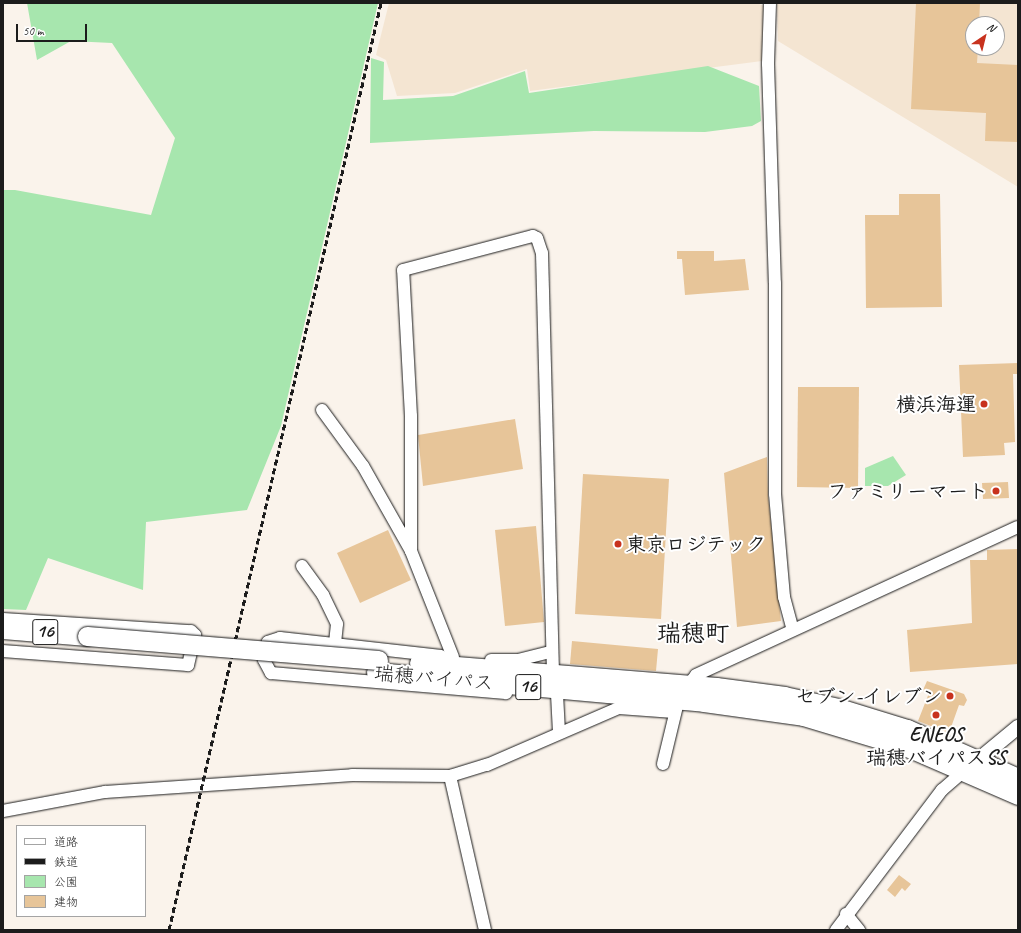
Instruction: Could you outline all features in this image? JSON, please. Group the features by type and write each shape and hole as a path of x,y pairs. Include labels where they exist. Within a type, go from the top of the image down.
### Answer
{"highway":[{"name":"瑞穂バイパス","path":"3,629 86,642"},
{"name":"瑞穂バイパス","path":"3,641 86,642 377,666 553,674 680,699 780,712 823,721 886,739 1018,795"},
{"name":"瑞穂バイパス","path":"377,666 563,692 680,699 784,696 842,709 924,735 1018,778"}],"street":[{"path":"770,3 768,64 775,283 775,494 783,589 793,630"},
{"path":"411,551 411,416 403,270 533,236 537,238 542,253 551,652 553,674"},
{"path":"322,410 363,466 411,551 453,657"},
{"path":"663,764 680,699 696,675 1018,527"},
{"path":"302,566 323,595 337,624 335,644"},
{"path":"3,619 191,631 195,635 188,665 3,651"},
{"path":"551,652 514,660 453,657 280,638 268,642 264,660 271,673 469,691 563,692 559,733"},
{"path":"3,811 105,792 352,775 450,776 487,765 619,708 680,699"},
{"path":"836,930 846,914 942,790 1018,727"},
{"path":"450,776 485,930"},
{"path":"846,914 859,930"}],"shaded area":[{"path":"389,3 757,3 764,6 762,61 530,91 527,69 455,93 397,96 386,60 376,55"},
{"path":"777,3 1018,3 1018,187 778,41"}],"green space":[{"path":"27,3 378,3 281,426 247,510 146,522 143,590 48,558 26,610 3,609 3,190 15,190 151,215 175,138 112,43 71,41 37,60"},
{"path":"371,58 384,62 383,100 453,96 525,71 529,93 708,66 759,86 761,121 752,126 705,132 594,131 370,143"},
{"path":"893,456 906,475 888,486 865,486 865,468"}],"building":[{"path":"916,3 980,3 979,16 965,16 965,56 977,56 977,63 1018,65 1018,142 985,141 986,113 911,109"},
{"path":"899,194 940,194 942,307 866,308 865,215 899,215"},
{"path":"677,251 714,251 714,261 745,259 749,290 685,295 682,259 677,259"},
{"path":"1018,363 1018,374 1013,374 1015,442 1004,443 1005,455 963,457 959,365"},
{"path":"798,387 859,387 858,488 797,487"},
{"path":"515,419 523,469 423,486 418,435"},
{"path":"767,457 768,495 781,621 737,627 724,473"},
{"path":"583,474 669,479 661,619 575,614"},
{"name":"ファミリーマート","path":"1008,482 1009,498 983,499 982,483"},
{"path":"536,526 544,622 505,626 495,530"},
{"path":"388,530 411,580 360,603 337,553"},
{"path":"1018,549 1018,664 910,672 907,630 972,623 970,560 987,560 987,550"},
{"path":"572,641 658,649 656,671 570,664"},
{"path":"927,681 964,694 967,700 964,706 959,705 949,733 918,721 929,693 923,690"},
{"path":"899,875 911,884 905,891 902,888 895,897 887,890"}],"railway":[{"path":"169,930 381,3"}],"place":[{"name":"横浜海運","path":"984,404"},
{"name":"ファミリーマート","path":"996,491"},
{"name":"東京ロジテック","path":"618,544"},
{"name":"セブン-イレブン","path":"950,696"},
{"name":"ENEOS 瑞穂バイパスSS","path":"936,715"}],"district":[{"name":"瑞穂町","path":"693,634"}]}
